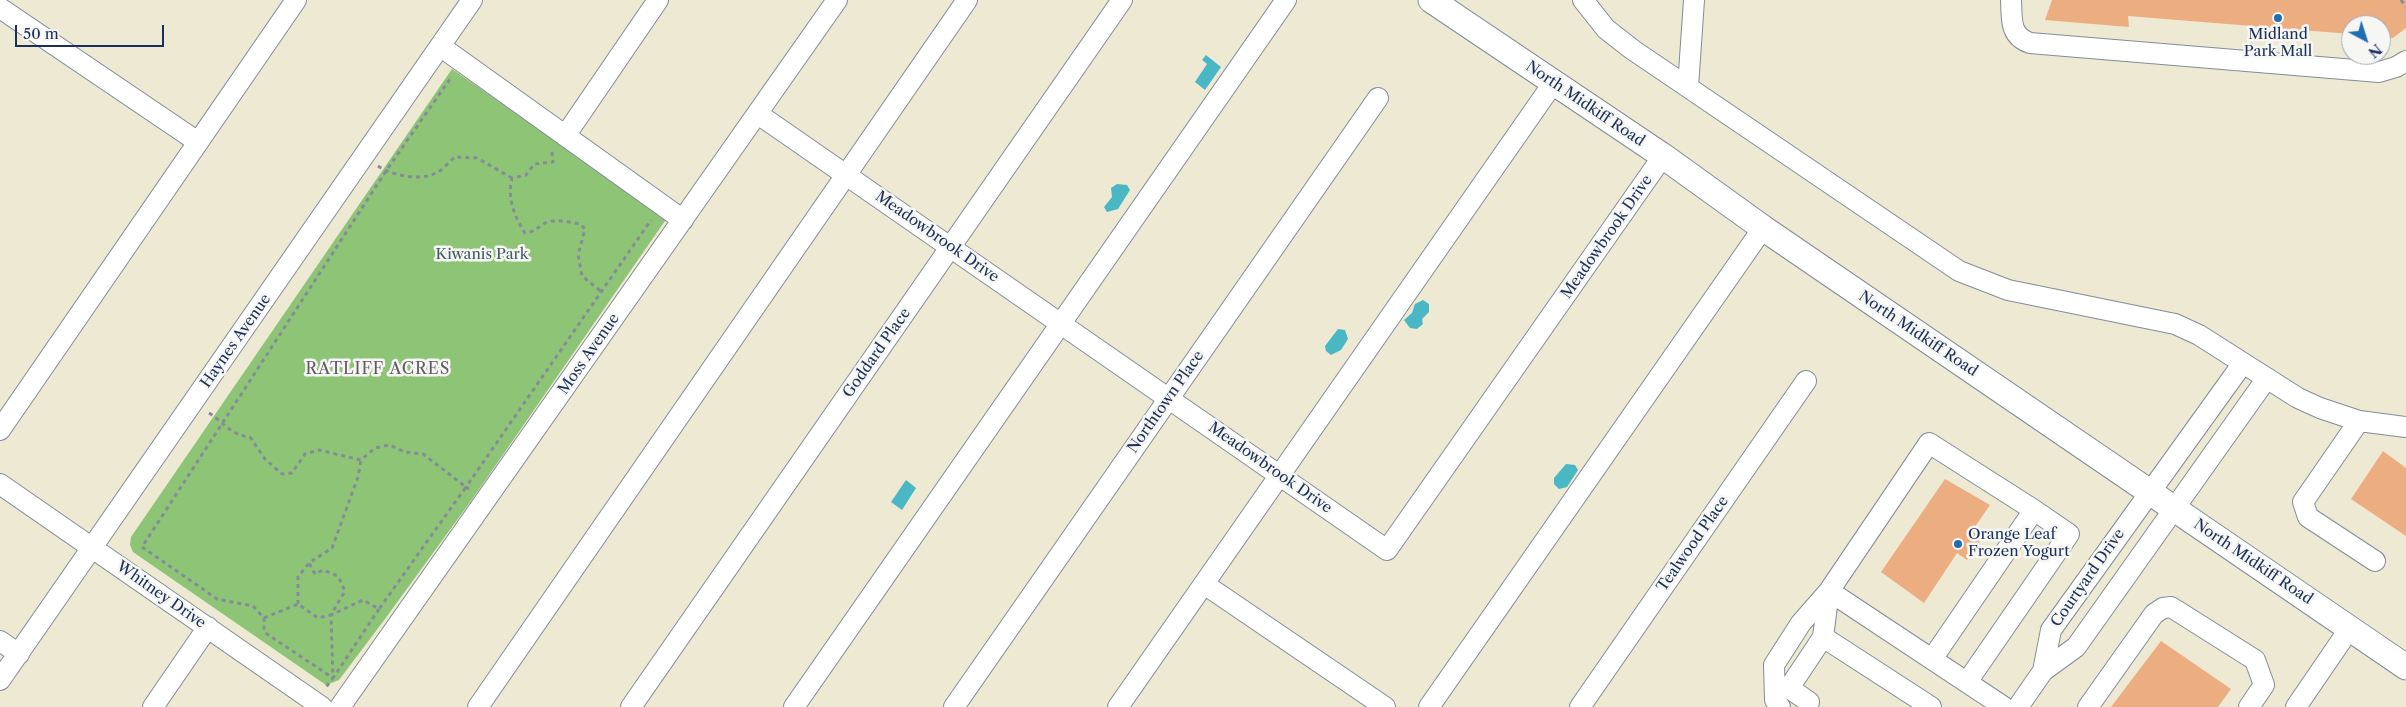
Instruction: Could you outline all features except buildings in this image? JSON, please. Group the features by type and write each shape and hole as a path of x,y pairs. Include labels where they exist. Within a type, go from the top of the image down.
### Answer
{"main road":[{"name":"North Midkiff Road","path":"1431,0 1663,156 1763,228 2406,667"}],"street":[{"path":"0,430 296,0"},
{"name":"Haynes Avenue","path":"0,680 472,0"},
{"path":"563,144 658,0"},
{"name":"Moss Avenue","path":"340,707 758,114 836,0"},
{"path":"478,707 967,0"},
{"name":"Goddard Place","path":"631,707 1122,0"},
{"path":"794,707 1286,0"},
{"path":"1583,0 1606,29 1948,264 1975,280 2008,290 2175,324 2198,335 2298,398 2339,416 2359,421 2406,426"},
{"path":"1688,87 1694,0"},
{"path":"2011,0 2013,28 2019,37 2030,43 2379,72 2396,67 2406,60"},
{"path":"0,8 198,142"},
{"path":"440,46 563,144 683,220"},
{"path":"1118,707 1554,82"},
{"name":"Northtown Place","path":"954,707 1378,98"},
{"name":"Meadowbrook Drive","path":"758,114 1169,397 1387,550 1663,156"},
{"path":"1428,707 1763,228"},
{"name":"Courtyard Drive","path":"2043,671 2051,630 2243,363"},
{"name":"Courtyard Drive","path":"2018,707 2043,671 2076,647 2173,507 2266,378"},
{"name":"Tealwood Place","path":"1580,707 1806,381"},
{"path":"2359,421 2303,502 2308,517 2375,561"},
{"path":"1780,707 1775,700 1774,665 1801,623 1829,590 1929,442 2069,534 1968,682"},
{"name":"Whitney Drive","path":"0,484 322,707"},
{"path":"1932,659 2034,510"},
{"path":"1204,584 1385,707"},
{"path":"1809,702 1789,688 1823,637 1829,590"},
{"path":"1829,590 2004,707"},
{"path":"2088,707 2154,614 2163,608 2171,607 2255,660 2264,685 2249,707"},
{"path":"153,707 208,628"},
{"path":"2296,707 2350,628"},
{"path":"1823,637 1931,707"},
{"path":"0,641 18,654"}],"path":[{"path":"2401,0 2406,7"},
{"path":"333,678 264,632 264,618 253,606 217,599 142,547 386,171 450,79 458,85"},
{"path":"364,156 386,171 419,177 436,173 455,158 477,158 512,178 526,175 534,164 553,162 552,147 563,144"},
{"path":"512,178 508,192 517,220 525,233 533,232 545,223 558,221 580,224 585,230 578,255 582,276 601,292 624,303"},
{"path":"333,678 652,218 644,213"},
{"path":"193,403 222,421 236,436 250,438 265,459 282,474 292,473 305,454 319,450 361,460"},
{"path":"298,604 298,577 309,563 332,548 358,477 361,460 375,448 389,445 405,452 423,454 484,503"},
{"path":"309,563 316,574 323,570 338,576 345,591 331,615 333,678"},
{"path":"298,604 318,618 331,615 363,600 379,610"},
{"path":"264,618 298,604"}],"green space":[{"name":"Kiwanis Park","path":"452,69 667,218 473,498 385,619 339,680 326,685 133,552 130,545 131,537"}],"water":[{"path":"1206,55 1221,67 1205,90 1195,82 1207,64 1202,60"},
{"path":"1117,184 1127,185 1130,190 1118,209 1107,212 1104,207 1112,197 1111,188"},
{"path":"1423,300 1429,304 1429,312 1422,319 1423,324 1417,329 1410,328 1404,320 1412,313 1415,304"},
{"path":"1338,329 1345,330 1348,339 1341,350 1331,355 1326,351 1325,346"},
{"path":"1566,464 1575,465 1578,470 1567,487 1559,489 1554,484 1554,478"},
{"path":"906,480 916,488 902,510 891,502"}],"place":[{"name":"Midland Park Mall","path":"2278,18"},
{"name":"Orange Leaf Frozen Yogurt","path":"1958,544"}],"district":[{"name":"RATLIFF ACRES","path":"378,369"}]}
